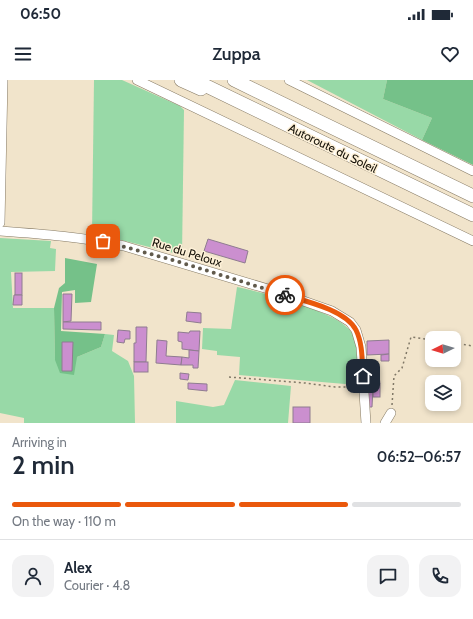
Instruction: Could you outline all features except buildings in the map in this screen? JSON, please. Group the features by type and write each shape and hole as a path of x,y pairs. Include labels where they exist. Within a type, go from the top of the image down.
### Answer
{"highway":[{"path":"180,80 345,153"},
{"name":"Autoroute du Soleil","path":"194,80 473,215"},
{"name":"Autoroute du Soleil","path":"234,80 473,196"},
{"path":"251,80 314,118"}],"street":[{"path":"0,223 3,80"},
{"path":"137,80 473,241"},
{"path":"289,80 473,171"},
{"name":"Rue du Peloux","path":"0,232 56,235 103,241 249,283 332,311 350,322 356,330 361,347 364,386"},
{"path":"364,386 366,423"},
{"path":"385,423 391,413"}],"path":[{"path":"391,413 394,376 402,368 411,337 425,339"},
{"path":"461,344 473,346"},
{"path":"229,377 349,388 364,386"}],"green space":[{"path":"94,80 122,80 180,106 184,110 182,255 92,233"},
{"path":"307,80 387,80 383,99 432,118 422,140"},
{"path":"387,80 473,80 473,165 422,140 432,118 383,99"},
{"path":"0,238 51,241 50,248 56,249 55,271 11,272 13,308 54,308 55,360 77,357 101,347 105,334 114,335 112,351 128,361 134,376 135,423 24,423 24,418 0,413"},
{"path":"65,258 97,264 91,302 75,303 75,290 62,292 61,331 105,334 101,347 77,357 74,375 60,373 55,360 54,308 59,288 65,283"},
{"path":"237,287 264,293 299,304 333,318 345,325 352,333 356,344 357,382 345,384 239,375 240,357 217,355 217,351 202,349 203,328 231,329"},
{"path":"235,380 291,386 288,423 176,423 176,401 213,407 224,405"}],"way so far":[{"path":"103,241 176,261 285,295"}],"route":[{"path":"285,295 332,311 350,322 356,330 361,347 363,376"}]}
